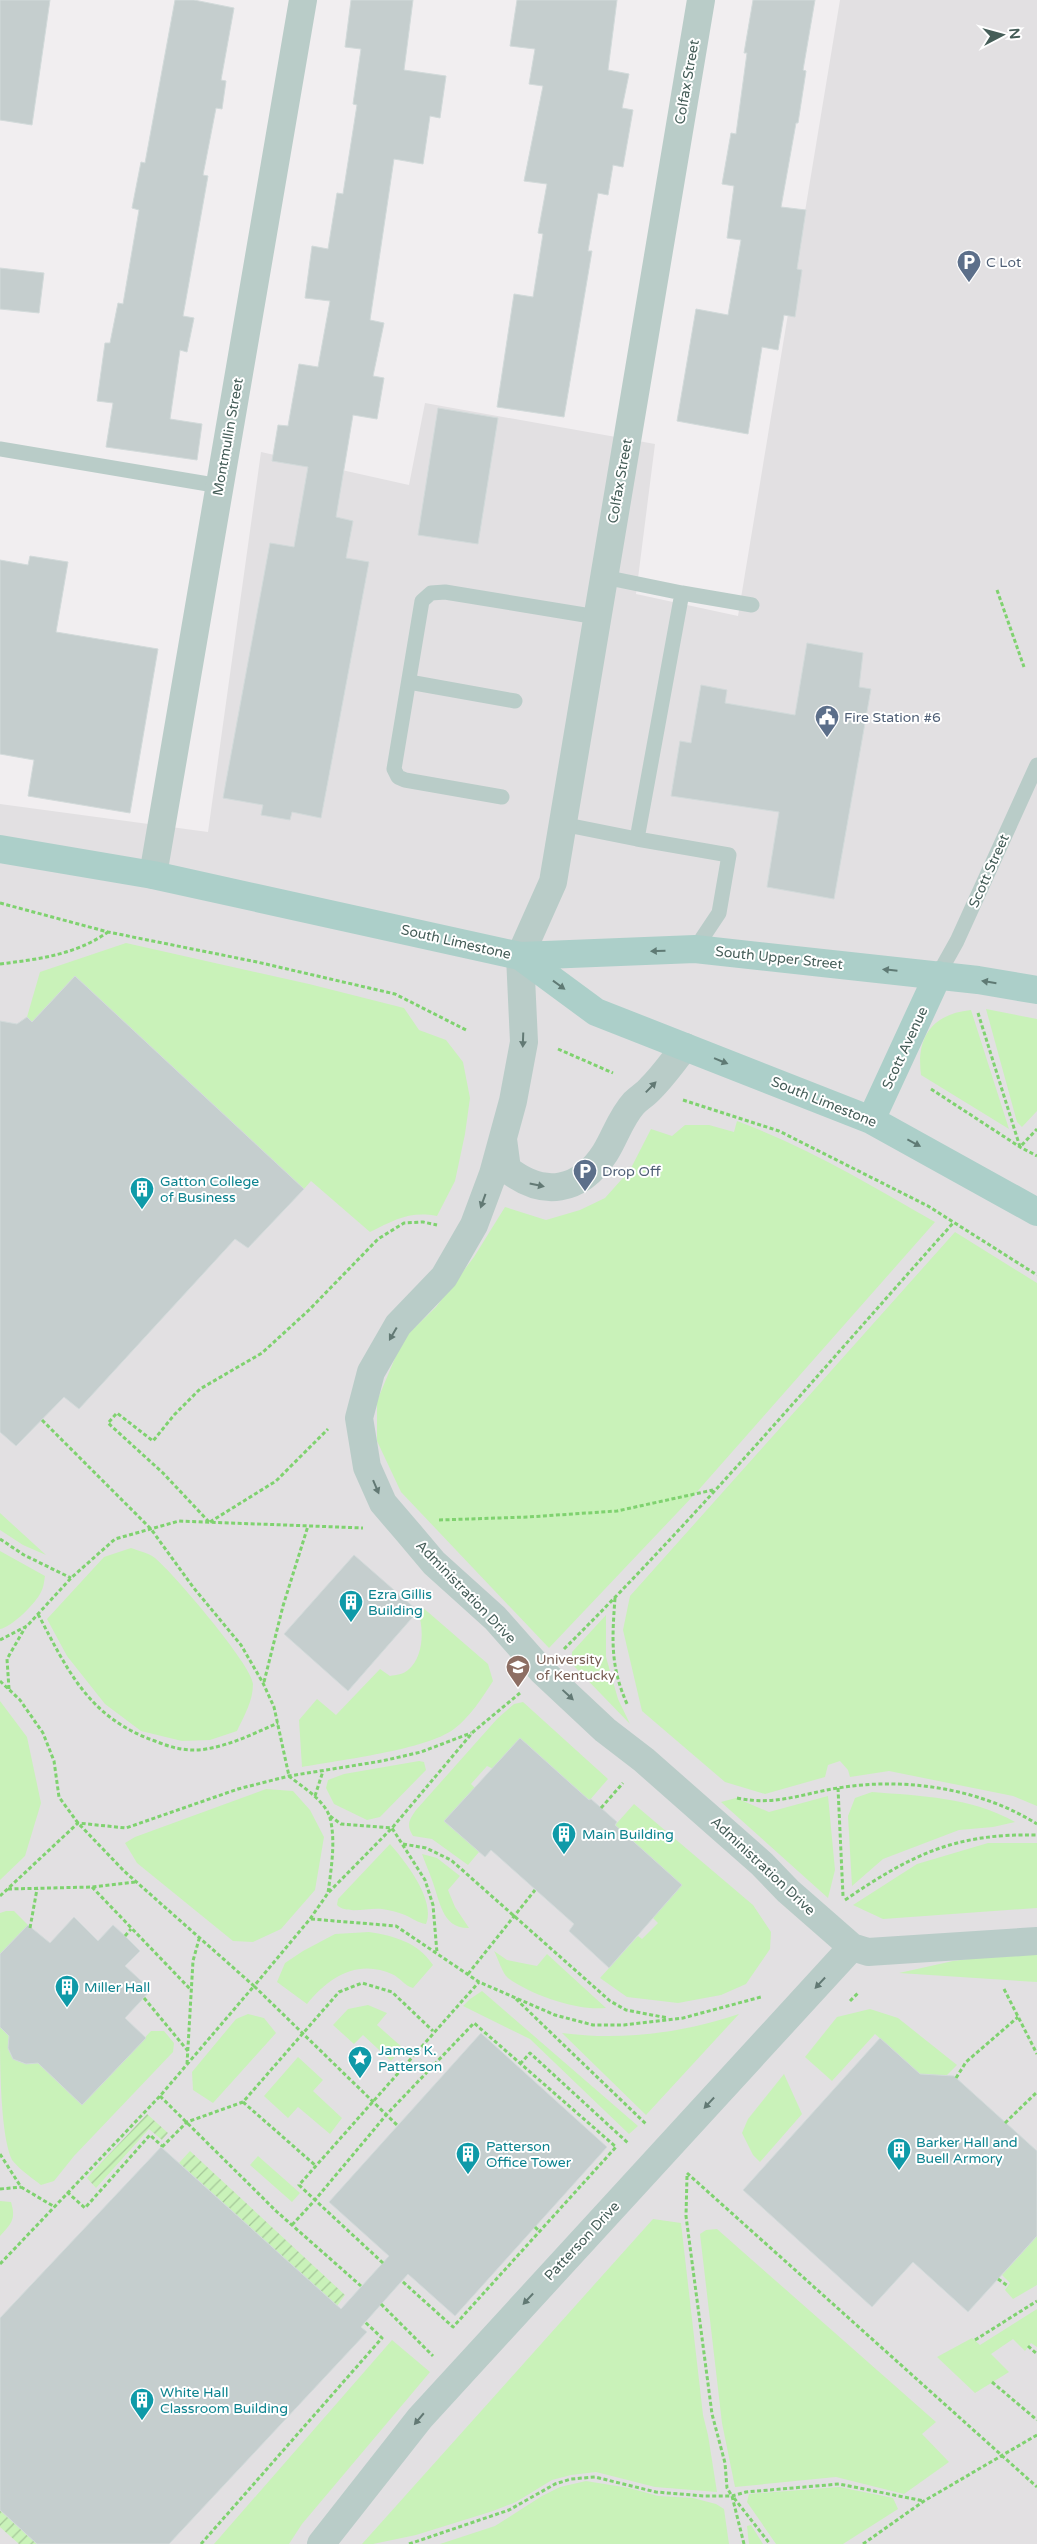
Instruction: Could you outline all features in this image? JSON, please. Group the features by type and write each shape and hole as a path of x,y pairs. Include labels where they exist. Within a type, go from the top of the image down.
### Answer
{"main road":[{"name":"South Limestone","path":"0,849 153,875 520,956 596,1012 871,1120 1037,1212"},
{"name":"South Upper Street","path":"520,956 694,949 938,976 1037,990"},
{"name":"Scott Avenue","path":"871,1120 938,976"}],"street":[{"name":"Montmullin Street","path":"153,875 303,0"},
{"name":"Colfax Street","path":"520,956 553,882 701,0"},
{"name":"Administration Drive","path":"520,956 524,1042 513,1101 493,1174 474,1225 444,1277 398,1325 371,1372 359,1418 367,1467 383,1503 434,1562 495,1618 549,1677 605,1730 644,1760 747,1851 788,1892 852,1947"},
{"name":"Administration Drive","path":"503,1138 507,1169 522,1181 539,1186 564,1187 586,1175 598,1162 633,1104 651,1088 685,1046"},
{"path":"852,1947 868,1952 1037,1941"},
{"name":"Patterson Drive","path":"321,2544 420,2418 852,1947"}],"lane":[{"path":"0,449 220,486"},
{"path":"604,577 752,605"},
{"path":"502,797 398,777 394,769 422,601 432,593 445,592 597,617"},
{"path":"637,839 682,593"},
{"path":"409,682 515,700"},
{"name":"Scott Street","path":"938,976 957,941 1037,765"},
{"path":"562,824 729,855 719,913 694,949"}],"path":[{"path":"997,590 1024,667"},
{"path":"0,902 108,932 258,962 395,994 468,1031"},
{"path":"0,964 54,957 94,941 108,932"},
{"path":"977,1010 1020,1147"},
{"path":"558,1049 613,1073"},
{"path":"931,1089 1037,1156"},
{"path":"680,1099 779,1131 928,1206 1037,1275"},
{"path":"1020,1147 1037,1129"},
{"path":"209,1522 163,1473 108,1423 117,1413 152,1441 174,1414 200,1389 232,1371 268,1347 309,1310 378,1239 404,1223 422,1222 439,1225"},
{"path":"563,1650 615,1598 715,1489 954,1222"},
{"path":"42,1420 151,1529 193,1587 241,1645 264,1683 274,1707 288,1776 315,1796 330,1816 341,1824 392,1828"},
{"path":"209,1522 276,1481 331,1426"},
{"path":"435,1520 544,1517 617,1511 715,1489"},
{"path":"9,1689 7,1659 26,1626 71,1578 115,1539 178,1521 368,1529"},
{"path":"264,1683 283,1606 308,1526"},
{"path":"0,1539 24,1555 71,1578"},
{"path":"615,1598 611,1646 613,1664 621,1690 631,1712"},
{"path":"38,1614 70,1676 105,1715 133,1734 178,1750 205,1749 231,1743 278,1723"},
{"path":"0,1640 26,1626"},
{"path":"0,1681 9,1689 43,1733 54,1760 59,1797 78,1823 137,1882 254,1986 398,2126"},
{"path":"0,2264 53,2206 160,2096 310,1920 328,1893 392,1828 473,1732 524,1690"},
{"path":"0,1896 78,1823 126,1828 238,1789 288,1776 421,1752 473,1732"},
{"path":"315,1796 323,1771"},
{"path":"601,1808 623,1783"},
{"path":"728,1794 765,1803 838,1788 894,1784 926,1787 976,1797 1002,1806 1037,1824"},
{"path":"838,1788 843,1901 898,1865 919,1855 966,1840 1037,1835"},
{"path":"328,1893 331,1858 330,1816"},
{"path":"392,1828 425,1880 433,1905 437,1954"},
{"path":"403,1844 426,1848 451,1860 610,2001 626,2010 672,2019"},
{"path":"7,1889 92,1887 137,1882"},
{"path":"92,1887 131,1930 192,1991"},
{"path":"30,1928 37,1888"},
{"path":"468,1974 536,1890"},
{"path":"310,1920 396,1926 479,1982 554,2015 593,2025 624,2025 672,2019 766,1996"},
{"path":"125,1936 131,1930"},
{"path":"187,2064 193,1961 199,1938"},
{"path":"383,2263 299,2185 433,2031 479,1982"},
{"path":"67,2192 85,2208 150,2135 162,2147 186,2122 243,2102 339,1992 362,1984 392,1992 433,2031"},
{"path":"1004,1989 1037,2054"},
{"path":"513,1997 649,2127"},
{"path":"144,1998 188,2051"},
{"path":"956,2078 966,2062 1018,2017"},
{"path":"292,2226 387,2114 474,2023 548,2091 616,2147 452,2327 402,2281"},
{"path":"520,2064 530,2054 632,2146"},
{"path":"1005,2123 1037,2092"},
{"path":"160,2096 292,2226 362,2286"},
{"path":"243,2102 316,2166"},
{"path":"0,2154 20,2187 53,2206"},
{"path":"770,2544 727,2488 725,2463 712,2414 686,2216 687,2173 1037,2487"},
{"path":"0,2188 20,2187"},
{"path":"535,2227 539,2230"},
{"path":"998,2279 1008,2286"},
{"path":"975,2340 1037,2301"},
{"path":"381,2304 439,2362"},
{"path":"201,2544 382,2338 365,2322"},
{"path":"1028,2346 1037,2354"},
{"path":"992,2382 1037,2420"},
{"path":"862,2544 924,2502 1037,2435"},
{"path":"409,2544 509,2510 555,2484 571,2479 595,2477 656,2492 704,2496 732,2496 789,2487 840,2484 924,2502"},
{"path":"732,2496 744,2544"}],"shaded area":[{"name":"University of Kentucky","path":"840,0 1037,0 1037,2544 0,2544 0,804 208,832 261,452 409,485 425,403 655,444 636,594 738,616"}],"green space":[{"path":"126,943 309,984 404,1008 419,1030 446,1040 463,1062 470,1098 455,1181 437,1216 410,1216 395,1220 370,1232 311,1181 304,1189 75,976 32,1022 27,1017 40,972"},
{"path":"986,1009 1037,1019 1037,1111 1022,1127 1017,1122"},
{"path":"971,1010 1009,1129 921,1075 921,1049 924,1039 930,1030 946,1016"},
{"path":"737,1121 814,1155 935,1222 695,1494 549,1648 401,1492 377,1441 377,1401 403,1339 436,1307 474,1257 505,1207 546,1220 580,1210 605,1198 630,1170 651,1129 672,1136 685,1125 709,1125 734,1132"},
{"path":"955,1232 1037,1283 1037,1806 1013,1796 889,1771 850,1777 848,1770 840,1761 828,1765 825,1777 765,1794 725,1782 642,1711 623,1630 630,1596"},
{"path":"0,1513 46,1555 23,1545 0,1530"},
{"path":"131,1548 153,1556 164,1567 194,1599 240,1658 253,1684 248,1708 237,1731 210,1740 182,1741 141,1731 105,1704 67,1656 47,1619 104,1557"},
{"path":"0,1551 45,1576 42,1590 34,1602 11,1624 0,1629"},
{"path":"421,1606 488,1664 493,1681 475,1707 454,1729 424,1743 381,1753 302,1767 299,1720 317,1699 336,1715 380,1669 390,1676 408,1670 417,1658 420,1650 422,1634 418,1611"},
{"path":"606,1615 606,1657 618,1699 630,1724 572,1664 572,1652"},
{"path":"0,1701 27,1737 41,1803 25,1856 0,1880"},
{"path":"523,1702 608,1779 582,1809 487,1766 471,1784 475,1788 479,1852 468,1865 432,1839 413,1836 409,1823 416,1810 497,1719 514,1704"},
{"path":"419,1761 424,1762 426,1770 380,1817 367,1820 334,1804 326,1788 328,1780 344,1774"},
{"path":"266,1789 293,1791 310,1810 324,1837 315,1890 281,1929 253,1942 233,1941 137,1863 125,1843 135,1837"},
{"path":"872,1792 945,1799 981,1807 1015,1822 993,1827 959,1830 883,1859 852,1886 848,1816 855,1798"},
{"path":"828,1796 835,1870 828,1898 721,1802 736,1798 769,1812"},
{"path":"634,1804 753,1905 771,1932 770,1949 746,1984 721,1995 678,2003 627,1997 600,1978 638,1936 642,1939 658,1923 653,1918 608,1833"},
{"path":"988,1843 1037,1843 1037,1908 883,1919 853,1905 917,1864"},
{"path":"390,1844 411,1870 423,1893 428,1914 426,1924 402,1914 382,1909 346,1910 337,1905 338,1899"},
{"path":"422,1854 437,1858 460,1876 448,1890 455,1907 469,1928 453,1924 443,1912"},
{"path":"14,1911 28,1925 0,1954 0,1913"},
{"path":"369,1932 405,1941 427,1957 433,1965 413,1988 394,1975 381,1970 356,1970 345,1973 325,1986 307,2004 277,1982 285,1963 303,1951 335,1934"},
{"path":"494,1951 507,1960 537,1966 547,1954 606,2008 582,2007 568,2004 541,1996 529,1990 506,1976"},
{"path":"1008,1954 1037,1954 1037,1982 899,1973 953,1961"},
{"path":"482,1991 638,2126 629,2134 530,2039 463,2006"},
{"path":"368,2005 387,2013 377,2025 403,2048 391,2061 363,2035 354,2044 333,2025 348,2009"},
{"path":"870,2009 898,2018 957,2065 947,2075 941,2075 934,2087 875,2034 832,2081 805,2057 837,2017"},
{"path":"248,2014 264,2018 276,2033 213,2103 193,2090 192,2072 236,2019"},
{"path":"739,2014 646,2115 562,2033 607,2036 652,2034 718,2021"},
{"path":"0,2027 11,2037 8,2049 13,2059 26,2064 36,2061 82,2105 151,2031 164,2031 174,2043 173,2052 74,2156 54,2181 41,2185 15,2164 8,2148 3,2116"},
{"path":"298,2057 323,2080 313,2091 342,2118 330,2134 298,2107 288,2118 264,2096"},
{"path":"784,2074 802,2114 760,2162 753,2155 742,2133 748,2119"},
{"path":"147,2114 168,2133 162,2140 149,2129 96,2188 87,2178"},
{"path":"190,2151 345,2295 337,2306 179,2163"},
{"path":"258,2156 300,2193 292,2202 250,2165"},
{"path":"0,2201 11,2202 13,2217 0,2236"},
{"path":"653,2219 681,2223 703,2415 717,2492 655,2487 596,2472 571,2475 552,2480 516,2502 493,2511 416,2535 373,2544 362,2544"},
{"path":"717,2229 936,2422 922,2434 949,2462 904,2494 836,2477 735,2487 722,2423 700,2234 706,2230"},
{"path":"1037,2236 1037,2285 1013,2299 1005,2290 1010,2283 1002,2275"},
{"path":"1037,2309 1037,2347 1031,2343 1025,2351 1013,2339 991,2354 1009,2372 975,2393 937,2357 972,2338 980,2345"},
{"path":"392,2340 430,2372 302,2524 289,2544 214,2544"},
{"path":"586,2481 629,2488 658,2496 693,2498 716,2504 724,2509 729,2544 440,2544 495,2526 542,2496 560,2487"},
{"path":"839,2487 893,2498 898,2509 843,2544 776,2544 747,2502 749,2494"},
{"path":"0,2510 37,2544 19,2544 0,2527"},
{"path":"751,2525 763,2544 749,2544 747,2526"}],"building":[{"path":"0,0 50,0 32,125 0,120"},
{"path":"175,0 194,0 234,8 221,80 226,81 222,109 216,108 203,175 208,176 183,316 194,318 187,352 180,350 170,419 202,424 197,460 106,447 113,403 97,401 105,343 110,343 118,303 123,304 139,210 132,208 141,162 145,163"},
{"path":"351,0 413,0 404,70 446,76 440,118 430,116 423,164 394,159 370,320 384,323 373,376 384,378 377,419 353,415 336,517 353,521 346,558 369,562 321,818 292,812 290,820 261,815 263,805 223,798 270,543 294,547 308,467 272,461 278,425 288,426 299,364 318,367 330,301 305,298 312,246 328,249 337,193 343,194 357,105 353,104 361,49 345,47"},
{"path":"517,0 617,0 608,70 629,74 622,108 633,110 623,167 613,165 608,195 598,193 588,251 592,251 564,417 497,407 514,294 533,297 543,234 538,233 547,184 524,181 543,86 529,84 535,49 510,46"},
{"path":"753,0 815,0 803,70 806,71 798,123 796,123 781,207 806,210 797,269 802,270 795,317 784,315 778,350 762,347 748,434 677,421 696,309 728,315 741,240 727,238 734,186 722,184 731,133 736,134 747,53 744,53"},
{"path":"0,268 44,273 39,313 0,309"},
{"path":"438,408 498,418 478,544 418,535"},
{"path":"30,556 68,562 56,632 158,649 130,813 28,796 34,760 0,754 0,560 28,565"},
{"name":"Fire Station #6","path":"807,643 863,653 859,687 871,689 834,899 767,887 779,812 671,796 680,741 691,743 701,685 727,690 725,703 795,715"},
{"name":"Gatton College of Business","path":"75,976 304,1189 248,1248 235,1239 79,1409 64,1397 16,1446 0,1432 0,1021 17,1024 27,1017 32,1022"},
{"name":"Ezra Gillis Building","path":"354,1555 418,1611 348,1691 284,1634"},
{"name":"Main Building","path":"520,1738 589,1800 591,1799 617,1822 615,1825 682,1885 609,1968 569,1931 574,1924 491,1850 485,1857 444,1821"},
{"name":"Miller Hall","path":"74,1917 98,1941 113,1925 125,1936 140,1951 125,1966 151,1990 125,2018 146,2038 82,2105 38,2063 26,2064 13,2059 8,2048 9,2036 0,2027 0,1954 28,1925 50,1943"},
{"name":"White Hall Classroom Building","path":"481,2033 607,2147 455,2316 408,2274 361,2327 367,2332 169,2544 37,2544 0,2510 0,2318 161,2147 341,2309 389,2256 329,2202"},
{"name":"Barker Hall and Buell Armory","path":"880,2038 920,2074 954,2076 1037,2151 1037,2236 968,2312 913,2262 872,2307 743,2190"}],"place":[{"name":"C Lot","path":"969,283"},
{"name":"Fire Station #6","path":"827,738"},
{"name":"Drop Off","path":"585,1192"},
{"name":"Gatton College of Business","path":"142,1210"},
{"name":"Ezra Gillis Building","path":"351,1623"},
{"name":"University of Kentucky","path":"518,1688"},
{"name":"Main Building","path":"564,1855"},
{"name":"Miller Hall","path":"67,2008"},
{"name":"James K. Patterson","path":"360,2079"},
{"name":"Barker Hall and Buell Armory","path":"899,2171"},
{"name":"Patterson Office Tower","path":"468,2175"},
{"name":"White Hall Classroom Building","path":"142,2421"}]}
